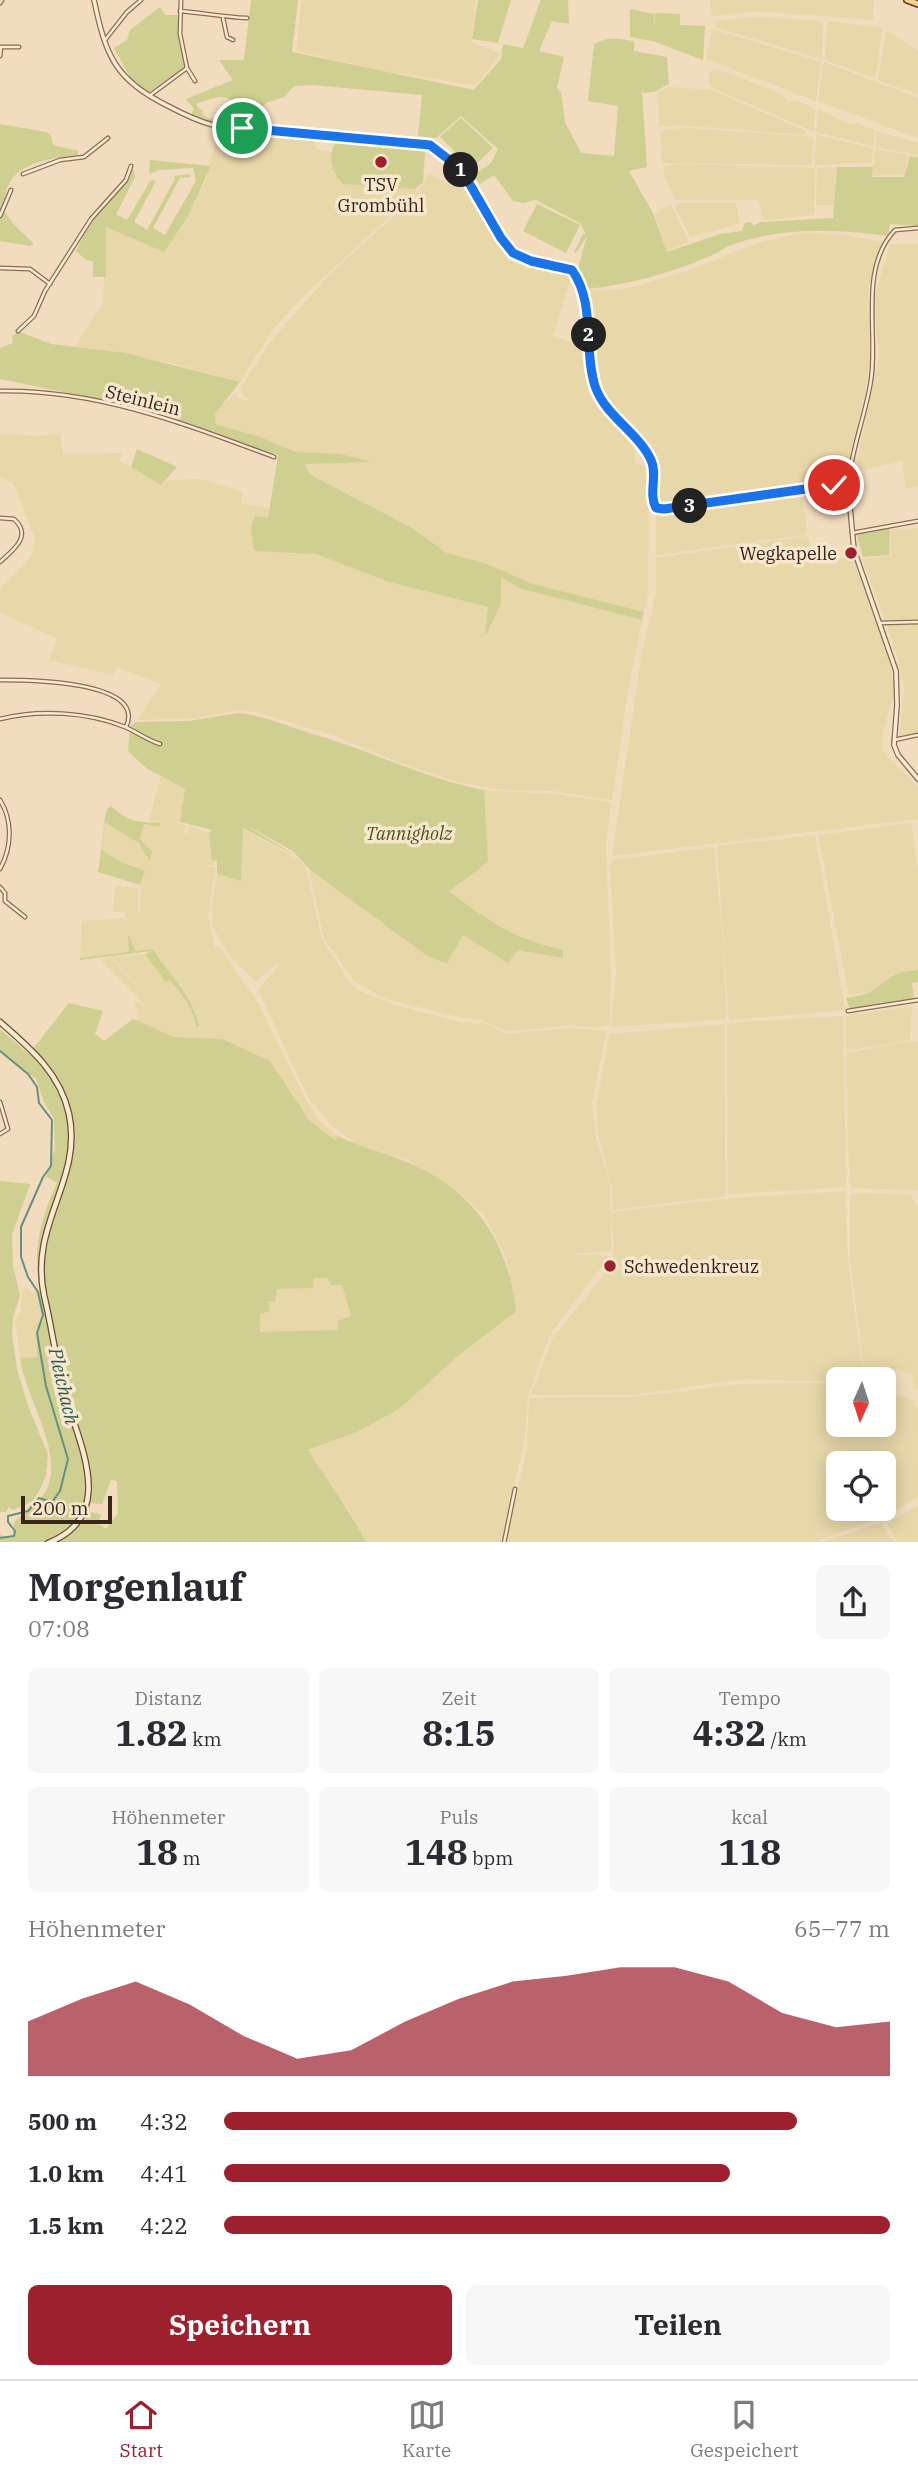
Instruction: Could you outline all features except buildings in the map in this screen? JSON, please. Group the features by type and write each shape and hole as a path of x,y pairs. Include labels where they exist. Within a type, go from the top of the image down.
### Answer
{"main road":[{"path":"907,0 917,1"},
{"path":"0,1022 41,1058 55,1078 65,1100 71,1126 69,1166 45,1231 41,1273 63,1386 85,1453 89,1481 87,1499 79,1518 65,1534 48,1542"}],"street":[{"path":"94,0 105,40 126,80 149,96 199,121 213,125 430,145 461,169 506,246 520,258 567,267 575,272 586,311 594,384 607,407 650,458 653,501 656,508 848,485"},
{"path":"105,40 127,12 141,0"},
{"path":"181,0 180,34 187,68 195,81"},
{"path":"180,11 211,13 223,18 247,18"},
{"path":"223,18 227,37"},
{"path":"222,39 227,37 233,40"},
{"path":"0,56 1,47 19,47"},
{"path":"149,96 187,68"},
{"path":"23,174 60,160 84,157 108,138"},
{"path":"18,331 34,316 50,284 91,219 126,180 131,166"},
{"path":"1,215 11,190"},
{"path":"918,228 895,230 884,246 879,262 872,291 874,349 871,384 848,485 851,533 857,559 896,671 894,740 898,755 918,779"},
{"path":"0,268 30,269 50,284"},
{"name":"Steinlein","path":"0,391 31,392 131,407 274,457"},
{"path":"0,518 10,517 16,520 22,536 20,543 0,562"},
{"path":"851,533 918,521"},
{"path":"880,623 918,622"},
{"path":"0,680 39,681 100,690 122,702 128,710 127,725"},
{"path":"0,719 25,714 67,715 127,725 160,744"},
{"path":"894,740 918,736"},
{"path":"0,800 6,811 10,833 8,849 0,869"},
{"path":"0,887 4,891 5,901 25,917"},
{"path":"848,1012 918,1000"},
{"path":"0,1102 8,1129 0,1134"},
{"path":"504,1542 515,1489"}],"shaded area":[{"path":"302,0 476,0 471,42 500,54 479,82 473,85 384,71 296,51"},
{"path":"710,0 874,0 873,20 759,11 712,16"},
{"path":"756,17 823,21 822,59 715,27 715,21"},
{"path":"828,21 883,28 875,78 825,60"},
{"path":"712,29 821,62 816,101 706,59"},
{"path":"886,31 918,50 918,94 878,80"},
{"path":"824,62 918,98 918,138 818,101"},
{"path":"714,68 782,94 788,101 798,101 815,109 814,132 713,88 709,84 710,72"},
{"path":"669,87 712,90 805,131 805,135 676,125 659,127 658,93"},
{"path":"819,109 849,124 855,123 875,130 873,146 816,132"},
{"path":"689,128 813,137 812,165 662,163 660,132"},
{"path":"876,131 918,143 918,155 876,147"},
{"path":"218,132 314,141 316,149 332,152 331,162 343,184 417,189 300,299 271,332 240,382 168,362 75,346 103,303 106,227 164,252 187,218 206,180"},
{"path":"816,135 873,149 872,162 815,165"},
{"path":"875,149 908,155 904,174 873,176"},
{"path":"680,164 815,168 814,215 766,220 762,218 757,200 675,200 664,176 665,166"},
{"path":"836,167 834,205 816,205 817,168"},
{"path":"429,174 452,185 464,187 472,195 490,231 514,261 572,274 553,336 583,345 589,392 595,405 635,448 635,462 648,468 649,472 648,594 644,612 533,584 487,564 447,553 412,528 311,475 305,466 370,462 296,452 260,437 214,424 215,414 234,393 240,399 251,401 242,394 242,386 271,341 329,275 413,199"},
{"path":"736,203 740,224 690,237 676,208 676,204"},
{"path":"671,204 688,242 667,251 655,214"},
{"path":"804,233 843,235 884,242 869,287 867,308 871,350 864,396 845,479 657,504 656,463 653,455 605,400 602,392 590,291 626,289 687,271 760,242"},
{"path":"890,244 918,244 918,486 906,489 902,461 855,472 879,355 873,302"},
{"path":"60,433 63,454 122,453 120,461 161,484 168,480 200,479 243,492 241,503 269,508 268,518 255,516 251,528 266,552 285,550 316,554 390,582 488,607 485,632 501,603 501,577 519,588 642,620 628,690 612,800 553,791 500,790 457,782 392,760 335,736 256,712 240,710 196,718 137,720 161,684 117,667 113,675 49,660 57,639 0,612 0,588 29,559 34,550 35,539 13,483 0,477 0,434 40,436"},
{"path":"801,494 807,529 804,535 656,555 656,513"},
{"path":"918,528 918,619 885,620 862,559 890,556 891,530"},
{"path":"808,536 812,562 853,557 889,659 894,683 894,695 883,731 883,752 918,787 918,819 612,856 641,658 656,594 656,558"},
{"path":"918,623 918,734 900,737 904,688 898,658 886,624"},
{"path":"161,776 186,790 180,822 149,821"},
{"path":"484,790 553,794 611,802 606,842 611,982 609,1024 601,1027 564,1026 507,1031 482,1020 386,999 354,981 324,939 309,869 426,955 447,963 463,935 508,962 518,950 563,958 563,949 530,941 481,916 448,891 488,862"},
{"path":"104,822 139,843 148,860 151,852 140,839 144,823 159,826 161,822 173,822 186,825 184,833 187,834 190,826 209,833 215,865 203,865 215,868 208,914 215,947 219,947 258,1003 306,1100 322,1124 338,1136 336,1140 308,1119 270,1061 222,1039 173,1037 137,1021 139,1012 134,1000 147,1008 100,960 110,957 158,1007 112,957 145,954 165,982 170,980 195,1017 196,1026 199,1025 197,1016 153,949 134,951 128,936 129,952 80,958 82,921 125,918 125,912 113,912 115,886 138,888 140,911 141,883 145,871 119,861 101,850"},
{"path":"911,823 918,872 918,968 892,975 874,991 849,995 818,835"},
{"path":"242,828 301,861 306,868 322,940 350,983 360,991 395,1005 460,1022 487,1024 506,1034 573,1028 606,1031 592,1104 596,1138 610,1184 611,1251 570,1254 610,1256 553,1330 543,1352 528,1397 524,1444 504,1529 504,1542 366,1542 350,1511 331,1489 308,1451 357,1432 399,1409 458,1356 515,1311 506,1257 482,1211 464,1196 408,1160 358,1145 330,1124 308,1097 258,990 282,962 272,967 256,982 227,953 212,925 217,874 241,881"},
{"path":"815,835 845,1010 729,1020 717,846"},
{"path":"714,847 724,951 726,1019 611,1027 616,974 610,865 613,860"},
{"path":"912,1006 910,1040 846,1051 846,1016"},
{"path":"843,1016 846,1187 728,1194 727,1023"},
{"path":"725,1024 725,1196 613,1210 612,1187 599,1138 596,1107 610,1034"},
{"path":"903,1042 918,1042 918,1190 851,1188 847,1053"},
{"path":"845,1191 848,1262 862,1367 826,1367 826,1382 744,1379 633,1395 531,1395 552,1339 611,1266 614,1246 611,1217 614,1212 724,1199"},
{"path":"852,1193 911,1195 918,1208 918,1389 914,1389 912,1374 896,1370 896,1367 864,1367 850,1260"},
{"path":"313,1278 327,1278 331,1285 342,1285 351,1317 338,1330 260,1333 260,1314 270,1311 268,1301 277,1289 313,1288"},
{"path":"22,1289 28,1289 33,1294 37,1291 44,1322 37,1325 37,1357 20,1358 15,1319 21,1312"},
{"path":"826,1383 826,1437 896,1437 896,1394 916,1400 913,1405 918,1406 918,1497 896,1509 896,1451 826,1451 826,1521 872,1521 813,1542 506,1542 527,1450 529,1398 632,1397 744,1384"},
{"path":"918,1506 918,1542 897,1542 887,1523 896,1521 896,1518"},
{"path":"881,1523 894,1542 822,1542 866,1528"}],"green space":[{"path":"251,0 298,0 292,52 474,90 501,59 503,44 523,48 541,0 568,0 569,24 552,21 539,51 564,57 557,88 561,93 565,122 581,153 614,156 618,106 588,101 594,44 608,39 634,41 634,51 667,57 669,84 654,92 642,93 647,167 629,171 653,213 667,252 720,234 742,231 745,223 750,222 754,226 760,222 833,218 837,167 873,167 872,177 904,177 910,156 918,157 918,226 890,224 888,236 810,231 753,238 665,273 618,285 586,289 577,272 587,236 576,253 574,252 583,234 586,235 580,223 536,200 523,203 513,201 494,175 480,184 473,176 491,163 498,149 461,116 436,138 418,136 422,95 313,85 294,86 284,97 266,103 252,120 228,98 216,98 196,104 200,110 203,109 202,114 210,119 249,122 247,125 216,123 191,115 194,109 186,99 233,80 219,60 244,60"},
{"path":"478,0 511,0 498,43 472,39"},
{"path":"160,7 165,15 179,15 178,35 185,67 149,92 134,84 114,48 127,40 130,30"},
{"path":"630,9 654,14 654,28 655,13 680,14 680,25 705,26 703,60 653,41 630,37"},
{"path":"461,118 493,148 472,168 440,137"},
{"path":"0,124 47,132 53,145 78,151 75,156 33,164 16,175 10,183 6,193 5,212 34,244 30,246 0,241"},
{"name":"TSV Grombühl","path":"341,140 419,146 425,151 423,182 415,189 343,184 331,161 334,145"},
{"path":"150,160 211,166 187,218 164,252 106,227 106,277 93,277 93,261 86,260 76,251 93,217 127,179 133,168 135,177 116,214 127,220 151,180 156,181 134,222 147,230 175,179 174,176 190,174 190,177 180,178 153,228 165,235 196,181 193,168 159,170 149,174"},
{"path":"537,204 580,225 566,253 523,231"},
{"path":"20,332 51,344 125,353 240,382 215,414 215,424 260,437 296,452 340,454 371,462 305,466 311,475 412,528 447,553 487,564 533,584 644,612 642,620 519,588 501,577 501,603 485,633 488,607 389,582 316,554 254,551 251,527 255,516 268,518 278,455 122,404 0,379 0,348 13,343 12,336"},
{"path":"137,449 177,467 161,485 131,467"},
{"path":"890,526 889,555 863,557 856,533"},
{"name":"Tannigholz","path":"239,713 268,719 441,779 484,790 488,862 449,891 502,928 532,941 563,949 563,958 518,950 508,963 463,935 447,964 426,955 309,869 293,851 244,824 296,856 243,828 241,881 217,874 217,861 212,860 209,833 212,830 180,822 185,789 146,768 128,751 130,726 136,722 189,721"},
{"path":"111,806 134,820 161,822 159,827 144,824 140,839 152,852 149,861 139,843 104,822 107,809"},
{"path":"101,850 119,861 145,871 140,885 98,872"},
{"path":"128,936 135,951 153,949 192,1005 199,1026 196,1026 193,1013 183,996 170,980 166,983 145,954 152,951 80,960 129,952"},
{"path":"918,969 918,982 912,983 914,999 850,1009 846,998 866,994 894,975"},
{"path":"69,1003 103,1011 95,1034 104,1041 133,1019 173,1037 222,1039 270,1061 308,1119 335,1140 338,1136 400,1159 432,1175 470,1204 484,1222 505,1263 516,1311 458,1356 399,1409 357,1432 308,1450 366,1542 0,1542 0,1535 13,1538 14,1522 43,1495 51,1476 48,1443 20,1358 37,1357 37,1324 44,1321 38,1283 37,1251 43,1220 57,1183 46,1177 55,1149 54,1119 44,1102 36,1079 0,1051 0,1029 29,1054","holes":["314,1278 327,1278 331,1285 342,1285 351,1316 338,1321 338,1330 260,1332 260,1314 270,1311 268,1301 275,1301 277,1289 313,1288","111,1480 117,1481 118,1513 106,1529 98,1524 101,1514 89,1512 91,1503 102,1504"]},
{"path":"0,1181 30,1184 12,1235 13,1266 20,1295 13,1318 12,1334 17,1369 28,1406 48,1454 46,1476 33,1501 13,1510 9,1507 6,1512 0,1512"}],"waterway":[{"name":"Pleichach","path":"0,1051 28,1074 37,1087 39,1103 52,1120 51,1166 43,1177 21,1227 21,1257 28,1277 38,1292 43,1315 37,1333 46,1386 68,1459 60,1491 52,1502 39,1498 28,1511 8,1516 8,1522 15,1531 14,1536 0,1538"}],"place":[{"name":"TSV Grombühl","path":"381,162"},
{"name":"Wegkapelle","path":"851,553"},
{"name":"Schwedenkreuz","path":"610,1266"}],"route":[{"path":"242,128 430,145 461,169 501,238 513,253 520,258 567,267 575,272 586,311 594,384 607,407 650,458 653,465 653,504 656,508 834,485"}]}
